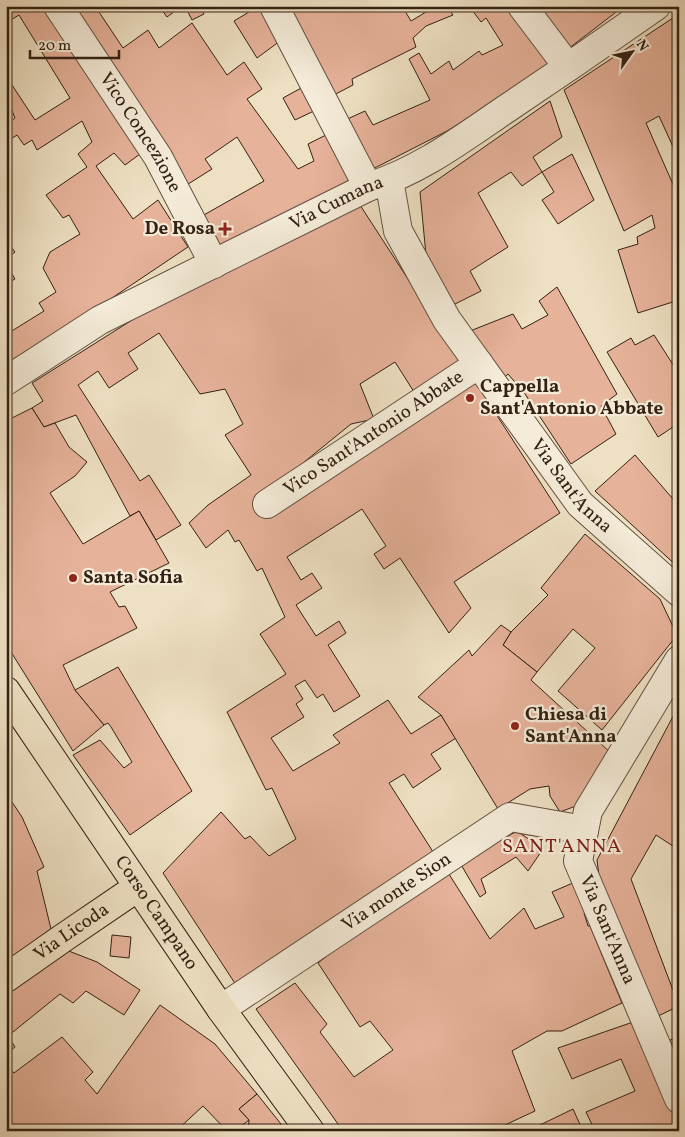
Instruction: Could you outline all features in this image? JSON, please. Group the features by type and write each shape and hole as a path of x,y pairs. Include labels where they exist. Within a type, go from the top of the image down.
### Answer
{"main road":[{"name":"Corso Campano","path":"6,691 221,1009 310,1131"},
{"name":"Via Licoda","path":"6,978 138,888"}],"street":[{"name":"Vico Concezione","path":"58,6 158,157 214,264"},
{"name":"Via Sant'Anna","path":"274,6 378,184 398,231 447,320 580,504 679,592"},
{"path":"522,6 568,67"},
{"name":"Via Cumana","path":"6,381 100,320 435,157 656,6"},
{"name":"Vico Sant'Antonio Abbate","path":"267,504 479,364"},
{"name":"Via Sant'Anna","path":"679,660 588,811 578,861 679,1099"},
{"name":"Via monte Sion","path":"221,1009 510,817 584,830"}],"building":[{"path":"6,6 45,6 144,151 125,165 114,153 96,166 133,219 158,200 188,247 6,369 6,333 44,311 39,303 56,292 43,268 50,252 80,234 69,215 63,218 46,195 87,167 78,154 92,142 82,121 37,150 32,140 24,145 17,135 6,142 6,125 15,118 6,96 6,87 12,85 35,120 70,98 19,15 6,23"},
{"path":"64,6 95,6 123,48 148,30 159,48 192,23 227,75 244,62 262,89 247,99 298,169 314,161 308,144 328,134 351,183 216,247 202,216 264,181 237,137 205,159 212,169 185,186"},
{"path":"159,6 182,6 167,17"},
{"path":"185,6 201,6 204,14 192,20"},
{"path":"259,6 263,6 280,41 257,58 234,21"},
{"path":"282,6 402,6 411,21 436,6 447,6 453,15 426,26 413,38 416,47 352,79 353,85 328,98"},
{"path":"469,6 509,6 553,66 447,131 367,172 343,121 365,111 373,125 430,100 409,59 419,53 431,74 449,61 453,70 479,51 482,55 503,45 486,18 481,22"},
{"path":"533,6 624,6 568,49"},
{"path":"679,14 679,160 659,116 646,123 679,198 679,300 638,313 618,250 638,244 637,237 655,228 652,215 624,231 564,90"},
{"path":"303,87 316,110 295,120 283,98"},
{"path":"550,101 562,137 533,157 542,172 522,186 511,172 478,193 508,247 470,271 481,291 453,305 426,255 420,192"},
{"path":"572,154 594,200 558,224 542,200 554,192 542,172"},
{"path":"360,205 463,364 416,395 395,362 360,384 374,419 351,424 255,502 474,380 560,513 454,582 471,608 449,633 400,558 384,569 374,554 386,546 362,509 287,557 301,580 312,573 322,588 296,605 316,636 339,621 346,633 328,645 360,696 334,712 323,694 317,698 305,680 295,686 303,699 296,704 304,717 271,738 293,771 340,743 333,735 388,700 411,734 441,715 456,738 431,754 441,769 413,788 404,774 389,783 437,858 238,988 163,873 221,812 245,839 250,836 269,856 296,839 272,788 266,790 227,712 286,674 260,634 285,617 262,568 257,571 239,540 235,542 228,530 206,548 189,523 208,505 251,475 225,435 243,424 225,389 200,394 159,333 128,353 138,369 109,388 98,371 78,385 140,481 149,475 181,525 156,540 139,511 130,516 76,415 44,427 32,408 43,401 32,383 156,305"},
{"path":"6,240 15,252 6,259"},
{"path":"6,264 15,279 6,284"},
{"path":"557,287 617,394 601,406 616,434 571,464 525,394 508,374 500,381 465,333 513,314 522,329 548,315 539,301"},
{"path":"654,335 679,374 679,423 658,437 607,352 631,338 635,345"},
{"name":"Santa Sofia","path":"32,408 44,427 55,423 69,447 87,462 75,476 50,493 83,544 139,511 169,563 110,592 119,607 125,606 137,628 63,665 75,690 104,725 73,751 6,644 6,421"},
{"path":"635,455 679,506 679,568 595,491"},
{"path":"585,534 660,599 677,635 602,730 558,691 595,648 573,629 537,672 503,645 511,632 548,595 541,588"},
{"name":"Chiesa di Sant'Anna","path":"501,625 511,632 503,645 537,672 531,680 612,754 581,804 560,812 550,796 549,786 530,789 498,809 441,715 418,697 469,650 472,656"},
{"path":"118,667 192,791 130,835 73,755 100,740 124,768 132,762 108,723 104,725 75,690"},
{"path":"679,705 679,850 656,835 631,879 679,1006 654,1018 600,884 597,860"},
{"path":"6,793 22,817 44,867 37,871 51,929 6,965"},
{"path":"517,831 543,849 528,871 516,857 481,879 486,893 480,897 460,863"},
{"path":"447,871 490,939 524,908 535,929 564,917 552,892 575,882 589,913 584,913 588,926 590,926 622,1003 562,1031 547,1031 512,1051 535,1111 505,1125 508,1131 343,1131 256,1009 295,983 327,1024 320,1032 354,1077 393,1050 370,1021 360,1027 318,963 385,910"},
{"path":"112,935 131,937 129,958 110,956"},
{"path":"61,948 97,962 140,990 124,1015 86,991 73,1003 60,994 8,1036 15,1047 6,1054 6,991"},
{"path":"160,1005 215,1044 257,1094 239,1109 249,1120 235,1131 227,1131 203,1106 176,1131 6,1131 6,1064 14,1073 62,1037 93,1072 85,1080 97,1094"},
{"path":"636,1021 672,1107 679,1131 595,1131 586,1112 635,1091 621,1059 572,1079 558,1048"},
{"path":"679,1036 679,1074 666,1042"},
{"path":"257,1094 281,1124 274,1131 248,1131 249,1120 239,1109"},
{"path":"573,1109 583,1131 542,1131 540,1125"}],"place":[{"name":"De Rosa","path":"225,229"},
{"name":"Cappella Sant'Antonio Abbate","path":"470,398"},
{"name":"Santa Sofia","path":"73,578"},
{"name":"Chiesa di Sant'Anna","path":"515,726"}],"district":[{"name":"SANT'ANNA","path":"562,847"}]}
